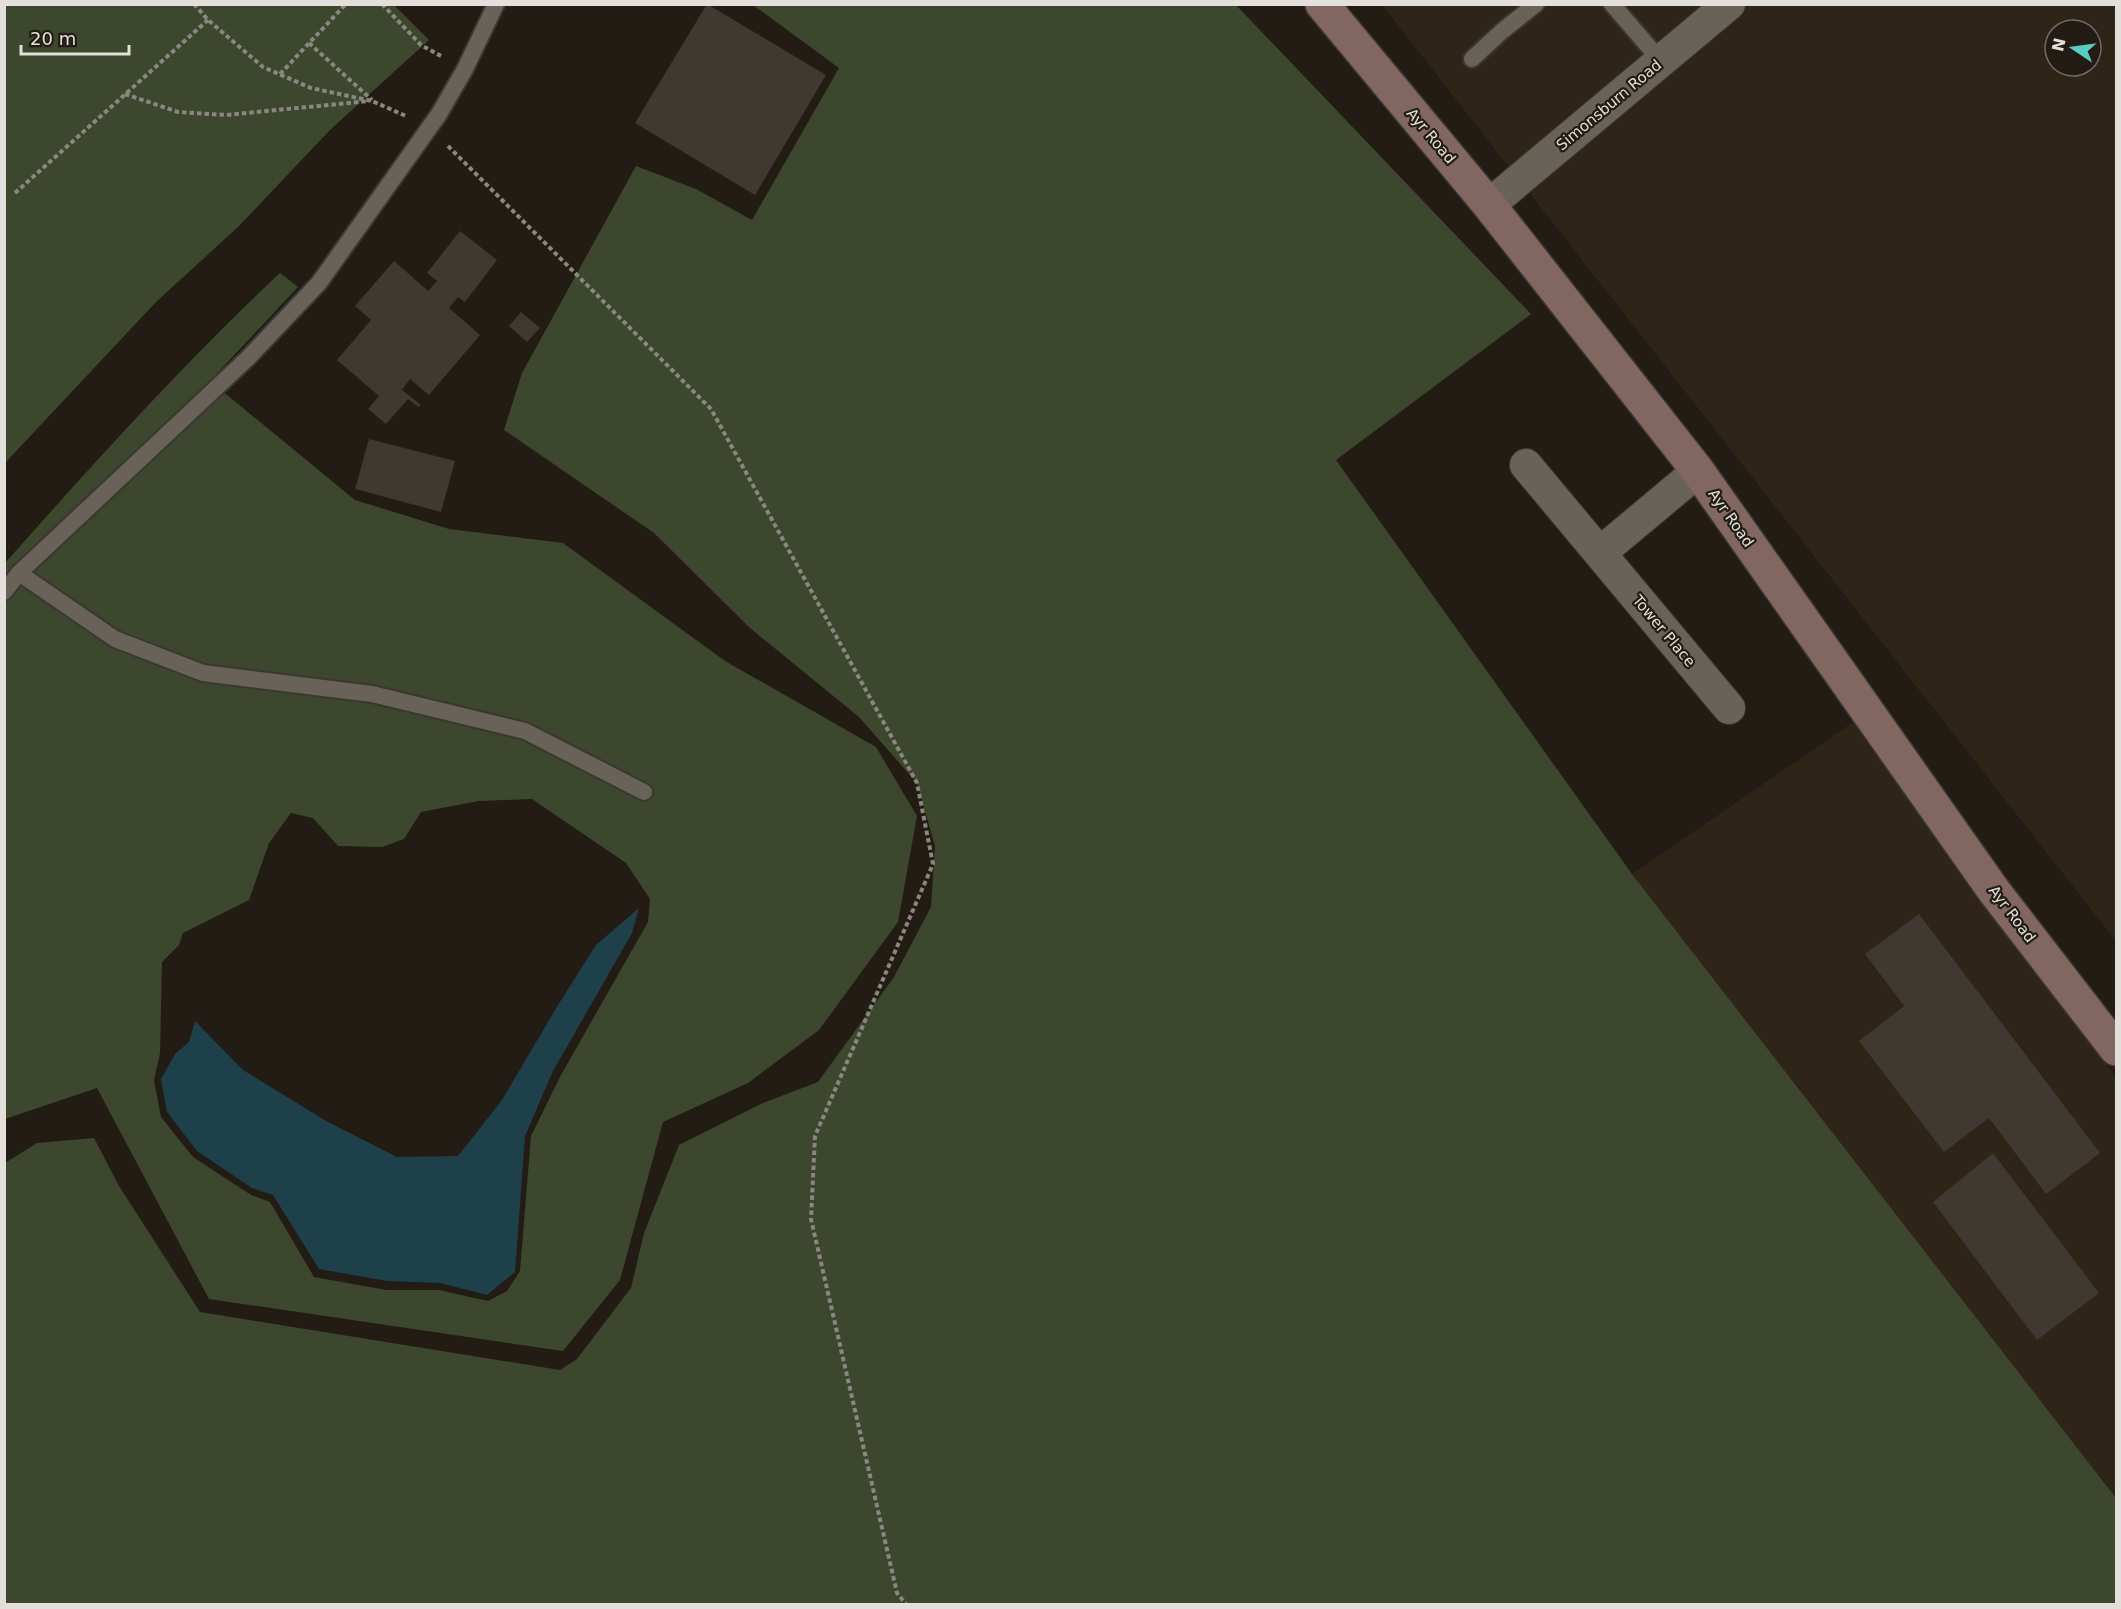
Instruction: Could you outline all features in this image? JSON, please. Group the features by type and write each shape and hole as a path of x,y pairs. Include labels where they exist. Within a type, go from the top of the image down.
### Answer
{"main road":[{"name":"Ayr Road","path":"1322,4 1489,206 1698,471 1994,891 2116,1049"}],"street":[{"name":"Simonsburn Road","path":"1489,206 1729,4"},
{"name":"Tower Place","path":"1526,465 1729,708"},
{"path":"1599,553 1698,471"}],"lane":[{"path":"4,592 19,573 248,358 319,283 429,128 465,69 496,4"},
{"path":"1472,59 1536,4"},
{"path":"1612,4 1661,61"},
{"path":"19,573 115,639 203,673 372,694 525,731 644,792"}],"path":[{"path":"194,4 208,20 263,67 311,88 372,101 429,128 711,409 917,783 933,864 815,1136 811,1219 897,1593 906,1605"},
{"path":"382,4 421,45 465,69"},
{"path":"280,74 345,5"},
{"path":"15,193 208,20"},
{"path":"309,44 372,101"},
{"path":"125,94 178,112 226,115 372,101"}],"shaded area":[{"path":"1382,5 2116,5 2116,941"},
{"path":"1855,721 2116,1078 2116,1498 1632,874"}],"green space":[{"path":"5,4 394,5 429,40 330,130 238,227 156,302 5,463"},
{"path":"753,5 1236,5 1531,314 1336,460 1632,874 2116,1498 2116,1604 5,1604 5,1163 37,1143 94,1138 119,1186 200,1312 560,1370 577,1359 631,1288 644,1233 679,1145 763,1103 818,1082 894,977 931,907 935,846 917,783 859,717 750,628 654,533 504,430 522,373 636,166 696,189 752,220 839,68"},
{"path":"280,273 298,287 210,381 355,500 449,529 563,543 725,661 876,747 917,816 898,922 819,1030 748,1083 663,1122 620,1280 563,1351 209,1299 97,1088 5,1119 5,563 139,415","holes":["532,799 626,863 650,899 648,922 561,1075 531,1136 520,1271 507,1291 488,1301 439,1290 386,1290 314,1277 270,1202 251,1195 193,1157 161,1117 154,1080 160,1053 162,962 179,945 183,933 249,900 269,843 291,813 313,818 338,846 382,847 404,839 421,812 479,801"]}],"water":[{"path":"639,908 632,933 553,1071 525,1136 515,1272 487,1295 440,1283 387,1281 319,1269 273,1195 252,1188 197,1151 167,1112 161,1079 175,1054 189,1042 195,1021 243,1070 328,1122 397,1157 458,1156 502,1100 596,945"}],"building":[{"path":"707,4 826,75 755,195 635,123"},
{"path":"460,231 497,260 465,302 458,297 449,308 480,335 429,395 410,379 402,390 421,405 418,407 408,399 386,424 368,409 379,396 337,360 371,320 355,306 394,261 428,291 437,281 427,273"},
{"path":"521,312 540,328 527,342 509,326"},
{"path":"369,439 455,461 441,512 355,489"},
{"path":"1919,914 2100,1153 2046,1194 1989,1118 1944,1152 1859,1041 1904,1006 1865,954"},
{"path":"1993,1153 2099,1293 2037,1340 1933,1202"}]}
